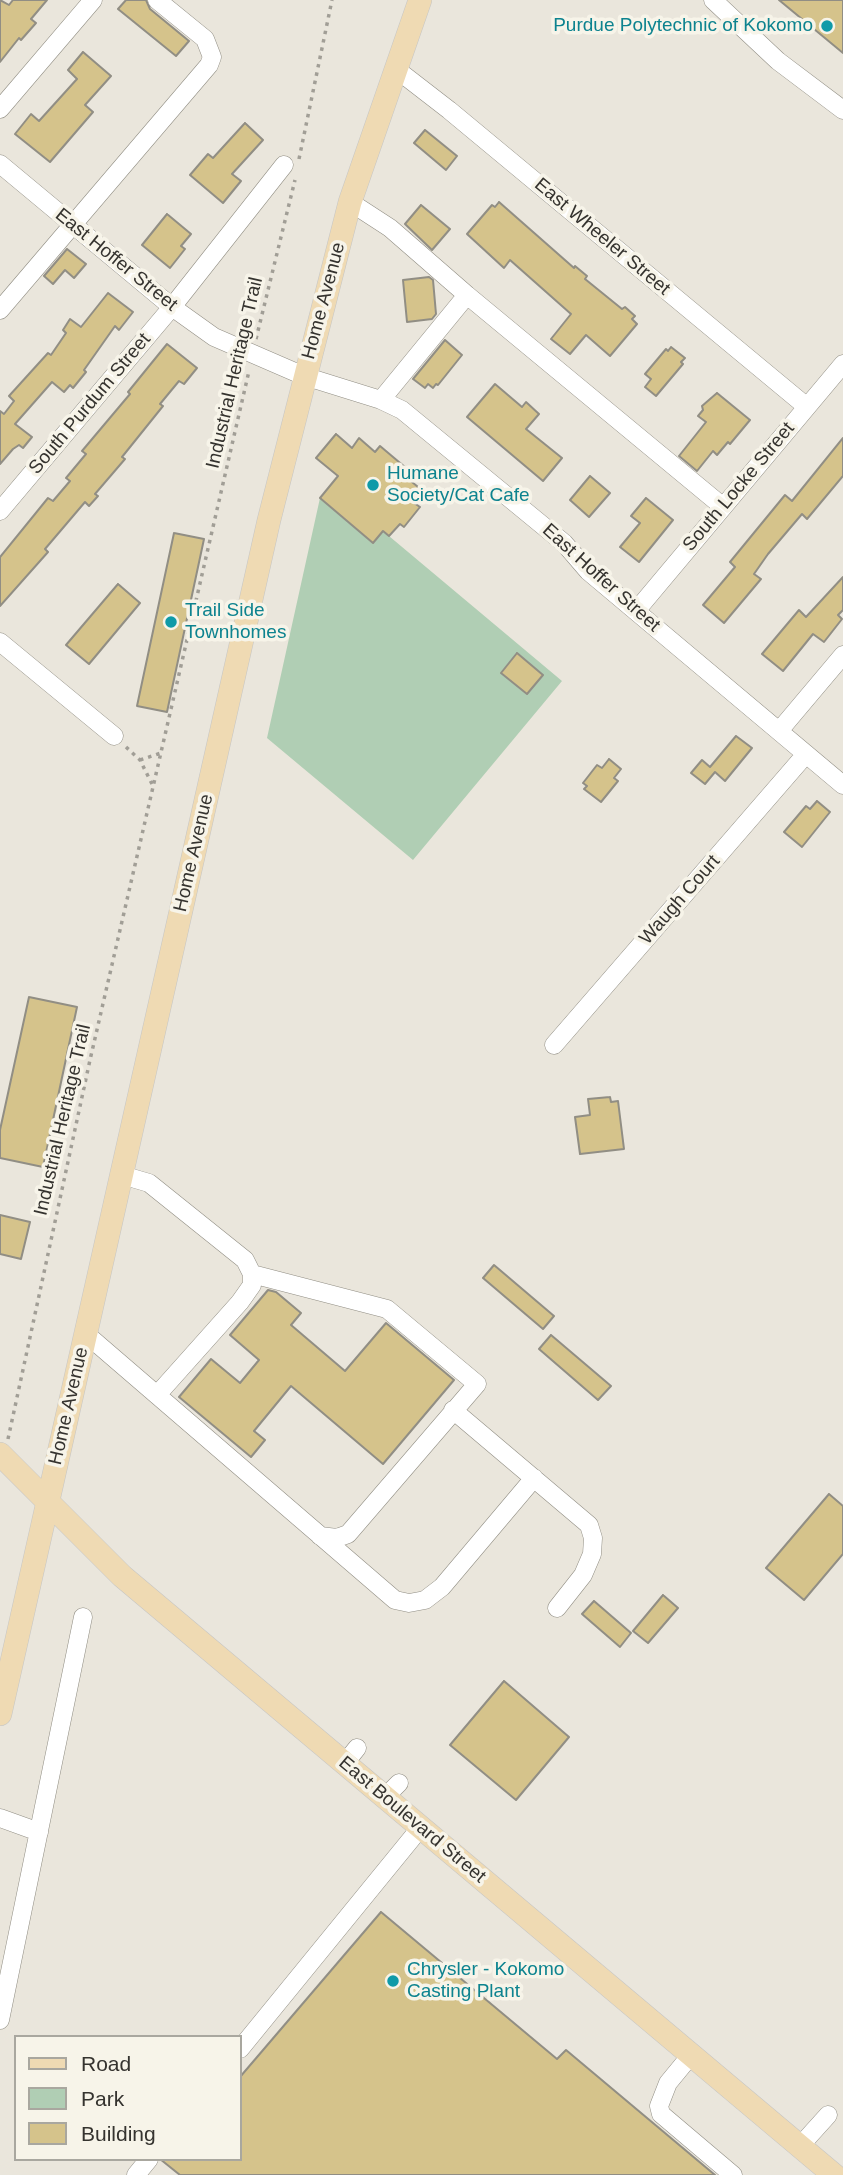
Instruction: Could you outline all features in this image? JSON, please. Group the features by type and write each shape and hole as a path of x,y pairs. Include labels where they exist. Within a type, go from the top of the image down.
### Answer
{"main road":[{"name":"Home Avenue","path":"0,1714 266,533 304,376 350,202 419,0"},
{"name":"East Boulevard Street","path":"2,1457 122,1576 351,1755 392,1790 421,1827 834,2175"}],"street":[{"path":"0,109 93,0"},
{"path":"0,310 209,65 212,57 205,39 157,0"},
{"path":"713,0 778,61 843,110"},
{"name":"East Wheeler Street","path":"396,69 807,407"},
{"name":"East Hoffer Street","path":"0,164 172,307 214,337 304,376 381,400 402,410 564,543 588,571 843,785"},
{"name":"South Purdum Street","path":"0,511 172,307 292,171"},
{"path":"350,202 390,228 722,506"},
{"path":"381,400 467,295"},
{"name":"South Locke Street","path":"635,611 843,364"},
{"path":"0,642 114,736"},
{"path":"779,731 843,655"},
{"name":"Waugh Court","path":"554,1045 806,754"},
{"path":"121,1179 132,1178 149,1183 245,1260 252,1274 252,1285 240,1302 157,1395"},
{"path":"252,1274 387,1309 477,1384 348,1534 337,1538 320,1536"},
{"path":"86,1334 395,1600 409,1604 425,1600 442,1587 534,1478"},
{"path":"453,1410 589,1525 593,1538 592,1554 583,1575 557,1608"},
{"path":"0,2020 83,1618"},
{"path":"0,1818 39,1832"},
{"path":"242,2047 421,1827"},
{"path":"691,2055 663,2092 659,2106 661,2114 733,2175"},
{"path":"800,2146 828,2115"},
{"path":"136,2175 147,2161"}],"path":[{"name":"Industrial Heritage Trail","path":"2,1457 332,0"},
{"path":"114,736 140,760 154,788"},
{"path":"140,760 162,752"}],"green space":[{"path":"320,498 373,542 383,531 562,681 413,860 267,738"}],"building":[{"path":"0,0 9,5 13,0 47,0 31,19 36,23 21,40 19,38 0,62"},
{"path":"126,0 146,0 150,9 189,41 176,56 118,9"},
{"name":"Purdue Polytechnic of Kokomo","path":"779,0 843,0 843,53"},
{"path":"83,52 111,76 85,105 93,112 50,162 15,134 31,114 39,121 77,79 68,70"},
{"path":"245,123 263,140 232,174 241,181 223,203 190,175 208,154 213,158"},
{"path":"425,130 457,156 446,170 414,143"},
{"path":"499,202 574,268 575,266 587,276 585,279 622,309 625,307 635,316 632,319 637,324 610,356 586,335 570,354 551,339 571,314 510,260 504,268 467,234 492,205 495,207"},
{"path":"421,205 450,229 432,250 405,224"},
{"path":"167,214 191,234 181,246 185,249 170,268 142,245"},
{"path":"67,249 86,264 74,278 65,270 53,284 44,276"},
{"path":"429,277 433,280 436,314 432,319 407,322 403,280"},
{"path":"108,293 133,312 119,330 115,326 73,388 70,385 64,392 52,382 15,424 32,437 23,448 19,445 13,449 0,464 0,411 4,414 14,401 9,396 48,353 51,355 66,333 63,330 70,319 81,327"},
{"path":"445,340 462,355 438,385 433,388 428,384 425,388 413,379"},
{"path":"167,344 197,368 184,384 179,381 160,404 163,406 122,457 125,459 95,494 98,496 89,506 85,502 45,549 48,552 0,606 0,557 48,498 53,501 70,481 66,478 86,454 82,451 130,394 128,392"},
{"path":"671,347 685,358 656,396 645,387 651,379 645,374 666,349 668,351"},
{"path":"495,384 522,407 526,402 539,414 526,429 562,458 543,481 467,417"},
{"path":"717,393 750,420 730,444 728,442 717,455 713,451 697,471 679,456 706,422 698,416 703,410 702,406"},
{"name":"Humane Society/Cat Cafe","path":"336,434 352,448 359,438 375,452 380,446 412,473 407,478 423,491 414,503 420,507 404,527 400,524 389,536 383,531 373,543 320,498 338,476 316,458"},
{"path":"843,438 843,476 807,519 802,514 768,554 754,574 761,579 724,623 703,605 735,567 730,562 785,495 792,501"},
{"path":"590,476 610,493 589,517 570,500"},
{"path":"646,498 673,520 639,562 620,547 640,523 631,516"},
{"name":"Trail Side Townhomes","path":"174,533 204,539 167,712 137,706"},
{"path":"843,577 843,610 838,615 842,619 824,642 813,634 783,671 762,654 799,610 806,617"},
{"path":"118,584 140,603 89,664 66,645"},
{"path":"517,653 543,675 527,694 501,673"},
{"path":"736,736 752,748 725,781 715,772 705,784 691,773 702,760 710,767"},
{"path":"609,759 621,769 614,778 618,781 601,802 584,789 587,786 583,783 597,765 602,768"},
{"path":"817,801 830,812 802,847 784,832 806,806 810,809"},
{"path":"29,997 77,1007 43,1167 0,1158 0,1130"},
{"path":"610,1097 611,1102 618,1101 624,1149 580,1154 575,1117 590,1115 588,1099"},
{"path":"0,1215 30,1222 21,1259 0,1254"},
{"path":"494,1265 554,1316 543,1329 483,1278"},
{"path":"268,1290 276,1292 301,1313 291,1325 345,1371 386,1323 454,1380 383,1464 291,1386 254,1431 265,1440 251,1457 179,1397 211,1359 240,1383 259,1360 230,1335"},
{"path":"551,1335 611,1386 598,1400 539,1349"},
{"path":"829,1494 843,1506 843,1554 804,1600 766,1568"},
{"path":"663,1595 678,1608 648,1643 633,1631"},
{"path":"594,1601 631,1633 620,1647 582,1614"},
{"path":"504,1681 569,1737 516,1800 450,1745"},
{"name":"Chrysler - Kokomo Casting Plant","path":"381,1912 557,2059 566,2050 715,2175 180,2175 162,2161 242,2161 242,2075"}],"place":[{"name":"Purdue Polytechnic of Kokomo","path":"827,26"},
{"name":"Humane Society/Cat Cafe","path":"373,485"},
{"name":"Trail Side Townhomes","path":"171,622"},
{"name":"Chrysler - Kokomo Casting Plant","path":"393,1981"}]}
